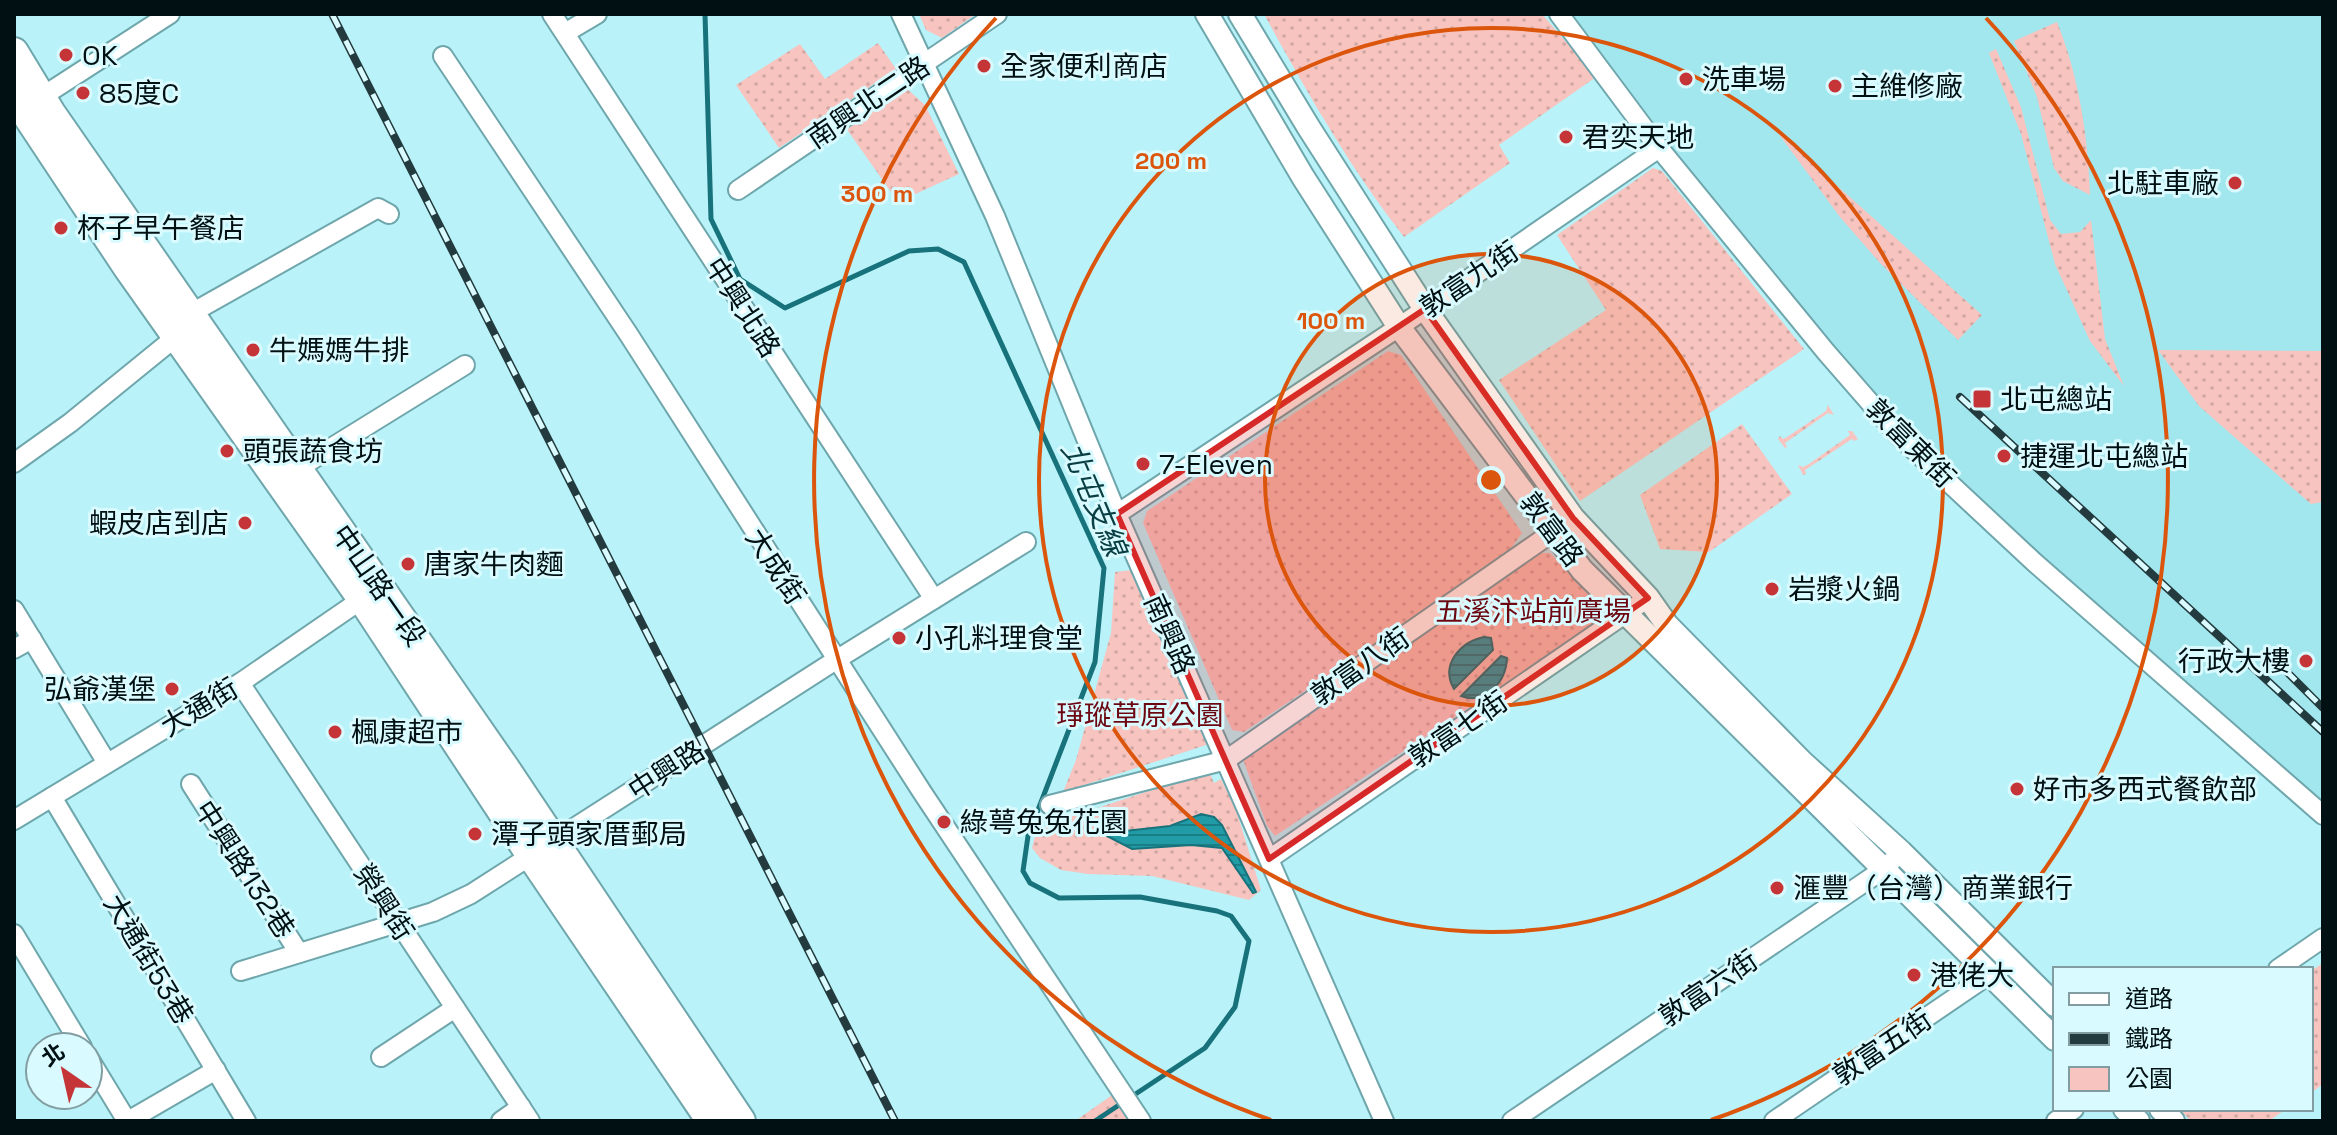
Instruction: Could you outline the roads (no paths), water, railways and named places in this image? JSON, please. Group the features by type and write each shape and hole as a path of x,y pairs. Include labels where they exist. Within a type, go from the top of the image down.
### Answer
{"main road":[{"name":"中山路一段","path":"14,52 23,105 371,593 543,850 729,1119"},
{"name":"中山路一段","path":"183,326 297,469 371,593"}],"street":[{"path":"23,105 170,14"},
{"name":"中興北路","path":"552,14 934,599"},
{"path":"565,33 597,14"},
{"name":"南興路","path":"901,14 995,216 1117,514 1384,1121"},
{"name":"南興北二路","path":"738,190 997,14"},
{"name":"敦富路","path":"1207,14 1303,177 1399,327 1582,570 2053,1037"},
{"name":"敦富路","path":"1240,14 1425,309 1573,518 1648,598 1667,625 1802,762 1901,852 2053,1003"},
{"name":"敦富東街","path":"1559,14 1659,148 1900,437 2034,562 2323,815"},
{"name":"大成街","path":"443,56 629,335 836,660 1139,1118"},
{"name":"敦富九街","path":"1117,514 1399,327 1659,148"},
{"path":"14,463 70,423 183,326 378,208 389,214"},
{"path":"297,469 465,365"},
{"name":"敦富八街","path":"1226,760 1573,518"},
{"name":"中興路","path":"241,971 433,912 471,894 1026,542"},
{"name":"大通街","path":"14,820 240,683 371,593"},
{"name":"敦富七街","path":"1269,859 1648,598"},
{"path":"14,610 107,763"},
{"path":"14,649 32,639"},
{"name":"榮興街","path":"240,683 526,1114"},
{"path":"1050,805 1226,760"},
{"name":"中興路132巷","path":"191,784 299,953"},
{"name":"大通街53巷","path":"52,797 246,1121"},
{"name":"敦富六街","path":"1512,1121 1884,869 1901,852"},
{"path":"14,934 72,1031"},
{"path":"2281,967 2323,938"},
{"name":"敦富五街","path":"1774,1121 1990,974"},
{"path":"381,1057 455,1008"},
{"path":"104,1083 128,1121 216,1070"},
{"path":"501,1121 526,1114"}],"waterway":[{"name":"北屯支線","path":"705,14 711,219 740,279 785,308 909,251 938,249 964,262 1104,568 1095,662 1028,836 1023,871 1030,883 1059,898 1140,897 1217,911 1231,916 1249,941 1235,1007 1205,1048 1131,1097"},
{"name":"北屯支線","path":"1095,1121 1122,1103"}],"railway":[{"path":"332,14 895,1121"},
{"path":"1960,397 2323,732"},
{"path":"2285,670 2323,708"}],"place":[{"name":"OK","path":"66,55"},
{"name":"全家便利商店","path":"984,66"},
{"name":"洗車場","path":"1686,79"},
{"name":"主維修廠","path":"1835,86"},
{"name":"85度C","path":"83,93"},
{"name":"君奕天地","path":"1566,137"},
{"name":"北駐車廠","path":"2235,183"},
{"name":"杯子早午餐店","path":"61,228"},
{"name":"牛媽媽牛排","path":"253,350"},
{"name":"北屯總站","path":"1982,399"},
{"name":"頭張蔬食坊","path":"227,451"},
{"name":"捷運北屯總站","path":"2004,456"},
{"name":"7-Eleven","path":"1143,464"},
{"name":"蝦皮店到店","path":"245,523"},
{"name":"唐家牛肉麵","path":"408,564"},
{"name":"岩漿火鍋","path":"1772,589"},
{"name":"小孔料理食堂","path":"899,638"},
{"name":"行政大樓","path":"2306,661"},
{"name":"弘爺漢堡","path":"172,689"},
{"name":"楓康超市","path":"335,732"},
{"name":"好市多西式餐飲部","path":"2017,789"},
{"name":"綠萼兔兔花園","path":"944,822"},
{"name":"潭子頭家厝郵局","path":"475,834"},
{"name":"滙豐（台灣）商業銀行","path":"1777,888"},
{"name":"港佬大","path":"1914,975"}],"park label":[{"name":"五溪汴站前廣場","path":"1533,611"},
{"name":"琤瑽草原公園","path":"1140,715"}]}
